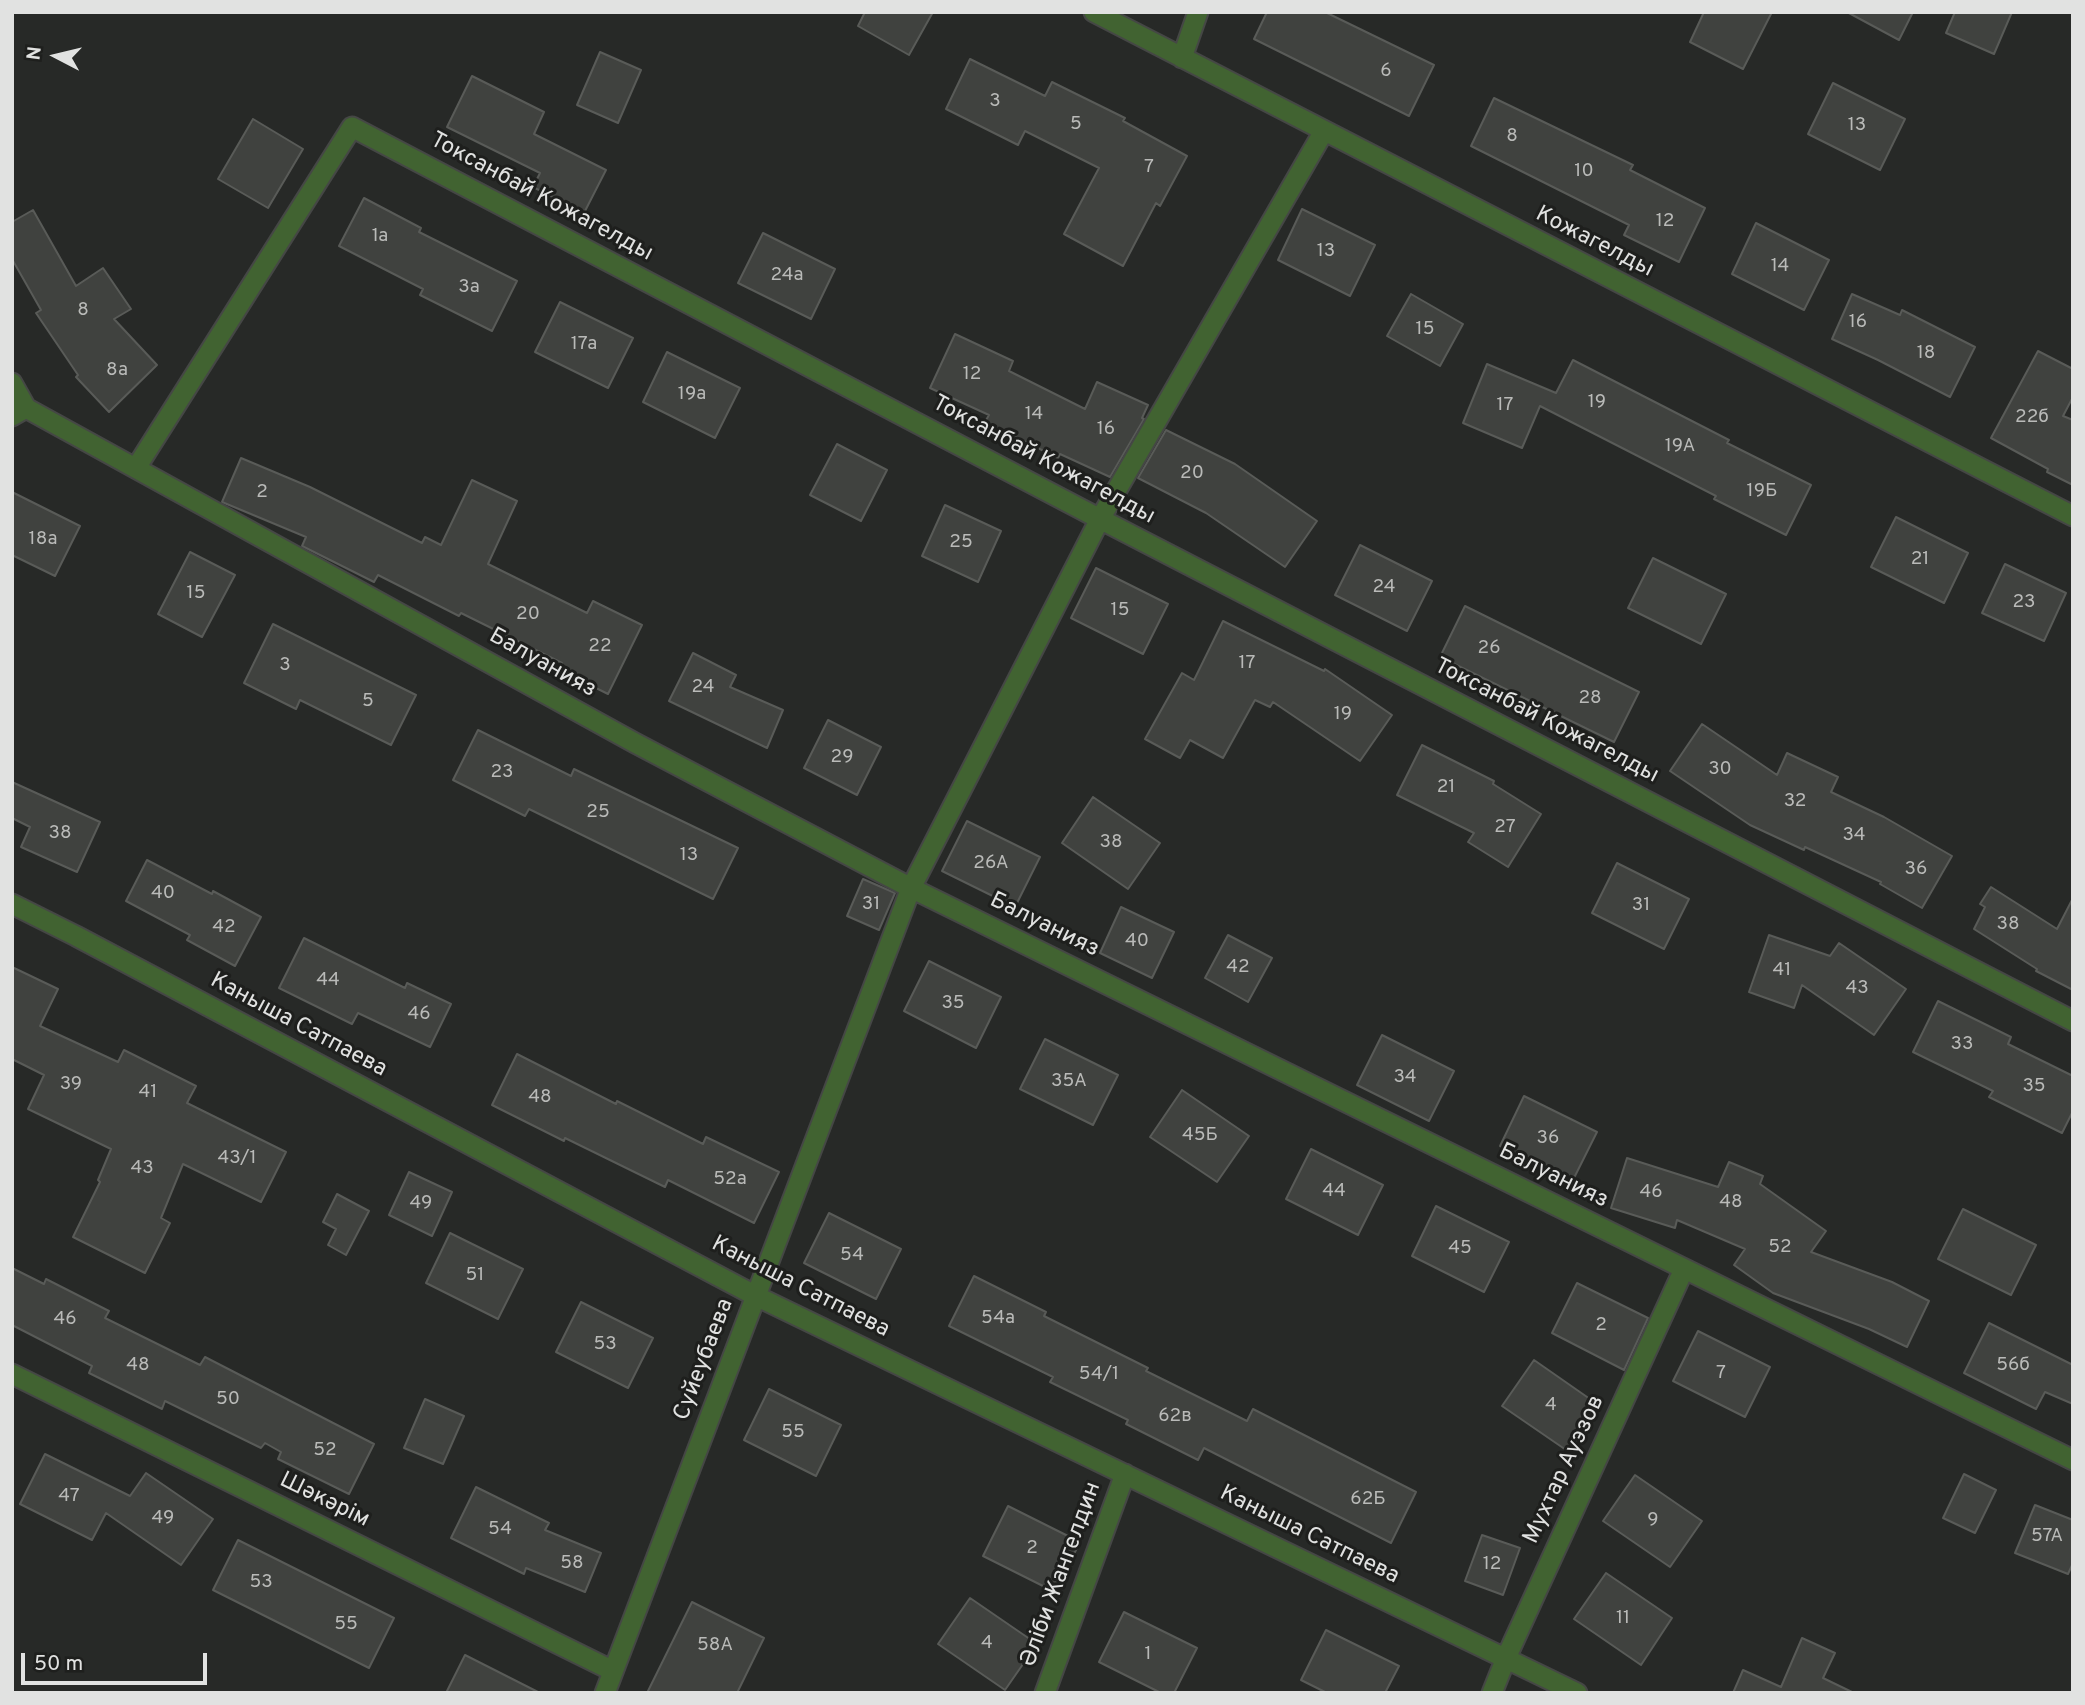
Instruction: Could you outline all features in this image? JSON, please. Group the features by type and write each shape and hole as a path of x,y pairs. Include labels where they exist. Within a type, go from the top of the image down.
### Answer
{"street":[{"name":"Кожагелды","path":"1094,12 2073,516"},
{"path":"1182,58 1198,12"},
{"name":"Токсанбай Кожагелды","path":"136,468 352,127 1100,519 2073,1021"},
{"name":"Суйеубаева","path":"605,1693 911,888 1100,519 1324,131"},
{"path":"12,383 19,412"},
{"name":"Балуанияз","path":"19,412 136,468 635,743 911,888 2073,1460"},
{"name":"Каныша Сатпаева","path":"12,904 756,1296 1577,1693"},
{"name":"Мухтар Ауэзов","path":"1492,1693 1684,1269"},
{"name":"Шәкәрім","path":"12,1374 613,1671"},
{"name":"Әліби Жангелдин","path":"1045,1693 1125,1474"}],"building":[{"path":"865,12 933,12 909,55 858,26"},
{"path":"1267,12 1325,12 1434,65 1409,116 1254,39"},
{"path":"1704,12 1772,12 1743,69 1690,42"},
{"path":"1847,12 1913,12 1899,40"},
{"path":"1955,12 2012,12 1994,54 1946,33"},
{"path":"600,52 641,70 618,123 577,105"},
{"path":"970,59 1045,96 1052,82 1125,118 1123,121 1187,156 1160,206 1156,203 1123,266 1064,234 1099,168 1025,131 1018,145 946,109"},
{"path":"472,76 544,112 534,134 606,170 584,213 533,187 540,173 447,127"},
{"path":"1833,83 1905,119 1880,170 1808,134"},
{"path":"1494,98 1633,165 1630,170 1705,208 1679,262 1624,235 1629,225 1471,146"},
{"path":"253,119 303,149 268,208 218,179"},
{"path":"364,198 421,228 419,232 517,281 492,331 420,295 423,289 339,246"},
{"path":"1302,209 1375,245 1350,296 1278,260"},
{"path":"33,210 76,286 103,268 131,309 114,319 157,365 109,412 76,377 78,375 36,313 41,310 12,259 12,222"},
{"path":"1756,223 1829,260 1804,310 1732,274"},
{"path":"763,233 835,269 811,319 738,283"},
{"path":"1411,294 1463,324 1440,366 1387,336"},
{"path":"1852,294 1900,315 1902,310 1975,347 1950,397 1832,339"},
{"path":"560,302 633,338 608,388 535,352"},
{"path":"955,334 1013,361 1009,371 1085,409 1097,382 1148,405 1142,418 1144,419 1110,477 1060,454 1058,458 985,422 989,415 930,388"},
{"path":"2038,351 2073,369 2073,397 2063,416 2073,420 2073,485 1991,438"},
{"path":"667,352 740,388 715,438 643,402"},
{"path":"1573,360 1811,485 1786,535 1540,406 1522,448 1463,423 1487,364 1556,393"},
{"path":"1166,430 1235,464 1317,521 1285,567 1206,513 1138,478"},
{"path":"837,444 887,470 861,521 810,495"},
{"path":"241,458 310,487 422,543 425,537 441,545 472,480 517,501 488,564 587,613 593,601 642,625 608,694 558,669 562,663 378,575 374,582 302,546 306,537 222,502"},
{"path":"12,492 80,526 55,576 12,555"},
{"path":"945,505 1001,531 978,582 922,556"},
{"path":"1896,517 1968,553 1944,603 1871,567"},
{"path":"1360,545 1432,581 1407,631 1335,595"},
{"path":"190,552 235,575 202,637 158,614"},
{"path":"1653,558 1726,594 1701,644 1628,608"},
{"path":"2005,564 2066,593 2044,641 1982,613"},
{"path":"1096,568 1168,604 1143,654 1071,618"},
{"path":"1465,606 1639,692 1614,742 1440,657"},
{"path":"1223,621 1324,671 1325,669 1392,715 1360,761 1273,702 1270,707 1255,700 1223,758 1190,740 1180,758 1145,739 1182,673 1194,680"},
{"path":"273,624 416,695 391,745 300,700 296,709 244,683"},
{"path":"693,653 736,675 730,687 783,710 767,748 669,701"},
{"path":"828,720 881,747 857,795 804,768"},
{"path":"1702,724 1777,775 1787,753 1838,777 1831,792 1884,817 1952,856 1922,908 1880,884 1881,882 1750,825 1670,771"},
{"path":"478,730 571,776 574,769 738,848 713,899 529,809 525,816 453,780"},
{"path":"1422,745 1494,781 1493,784 1541,814 1508,867 1468,842 1474,833 1397,795"},
{"path":"12,782 100,822 77,872 21,847 30,827 12,818"},
{"path":"1093,797 1160,843 1128,889 1062,843"},
{"path":"967,821 1040,857 1015,907 942,871"},
{"path":"147,860 261,917 235,966 187,940 190,935 126,901"},
{"path":"1617,863 1689,899 1664,949 1592,913"},
{"path":"863,879 895,893 879,930 847,916"},
{"path":"1991,887 2057,929 2073,898 2073,990 2036,971 2037,969 1974,929 1985,907 1980,904"},
{"path":"1121,907 1174,932 1152,978 1100,953"},
{"path":"1228,935 1272,958 1248,1002 1205,978"},
{"path":"1769,935 1830,956 1839,943 1906,989 1874,1035 1802,985 1794,1008 1749,992"},
{"path":"304,938 405,988 407,983 451,1004 430,1047 358,1013 352,1024 279,988"},
{"path":"929,961 1001,997 976,1048 904,1011"},
{"path":"12,967 58,989 40,1026 118,1062 124,1050 196,1086 187,1103 286,1152 261,1202 183,1164 161,1218 170,1223 145,1273 73,1237 100,1182 98,1180 111,1149 28,1109 44,1075 12,1059"},
{"path":"1938,1001 2011,1037 2008,1044 2073,1076 2073,1111 2062,1133 1989,1097 1993,1091 1913,1052"},
{"path":"1382,1035 1454,1071 1429,1121 1357,1085"},
{"path":"1045,1039 1118,1075 1093,1125 1020,1089"},
{"path":"517,1054 703,1144 706,1137 779,1172 754,1223 668,1180 665,1187 492,1105"},
{"path":"1182,1090 1249,1136 1217,1182 1150,1137"},
{"path":"1524,1096 1597,1132 1572,1182 1500,1146"},
{"path":"1311,1149 1383,1185 1358,1235 1286,1199"},
{"path":"1627,1158 1718,1187 1729,1162 1763,1176 1760,1184 1826,1231 1811,1252 1892,1282 1929,1301 1907,1347 1869,1329 1773,1293 1734,1265 1745,1249 1677,1220 1675,1228 1611,1208"},
{"path":"409,1172 452,1192 432,1236 389,1215"},
{"path":"337,1194 369,1211 346,1255 328,1245 336,1229 323,1222"},
{"path":"1436,1206 1509,1242 1484,1292 1412,1256"},
{"path":"1963,1209 2036,1245 2011,1295 1938,1259"},
{"path":"829,1213 901,1249 876,1299 804,1263"},
{"path":"450,1233 523,1269 498,1319 426,1283"},
{"path":"12,1268 44,1284 46,1279 109,1311 105,1318 200,1365 205,1357 374,1444 349,1494 278,1459 281,1452 265,1443 261,1448 165,1401 162,1409 89,1373 92,1366 12,1325"},
{"path":"974,1276 1046,1312 1044,1316 1148,1368 1146,1371 1247,1421 1253,1409 1416,1492 1391,1543 1204,1448 1198,1460 1126,1424 1128,1420 1050,1382 1053,1377 949,1326"},
{"path":"1577,1283 1648,1318 1624,1370 1552,1333"},
{"path":"581,1302 653,1338 628,1388 556,1352"},
{"path":"1989,1323 2073,1365 2073,1404 2045,1392 2036,1409 1964,1373"},
{"path":"1698,1331 1770,1367 1745,1417 1673,1381"},
{"path":"1534,1360 1600,1406 1569,1452 1502,1406"},
{"path":"769,1389 841,1425 816,1476 744,1440"},
{"path":"425,1399 464,1416 443,1464 404,1448"},
{"path":"45,1454 130,1496 146,1473 213,1519 181,1565 106,1513 92,1540 20,1504"},
{"path":"1964,1474 1996,1490 1975,1533 1943,1518"},
{"path":"1635,1475 1702,1521 1670,1567 1603,1521"},
{"path":"476,1487 549,1523 545,1530 601,1553 585,1592 526,1568 524,1574 451,1538"},
{"path":"2035,1505 2073,1520 2073,1563 2068,1574 2015,1553"},
{"path":"1008,1506 1080,1542 1055,1592 983,1556"},
{"path":"1482,1535 1520,1548 1503,1595 1465,1581"},
{"path":"238,1540 394,1618 369,1668 213,1590"},
{"path":"1606,1573 1672,1618 1641,1665 1574,1619"},
{"path":"970,1598 1037,1644 1005,1690 938,1644"},
{"path":"692,1602 764,1638 737,1693 647,1693"},
{"path":"1124,1612 1197,1648 1174,1693 1161,1693 1099,1662"},
{"path":"1326,1630 1399,1666 1385,1693 1327,1693 1301,1680"},
{"path":"1802,1638 1835,1653 1823,1678 1854,1693 1733,1693 1743,1670 1781,1687"},
{"path":"465,1655 540,1693 446,1693"}]}
